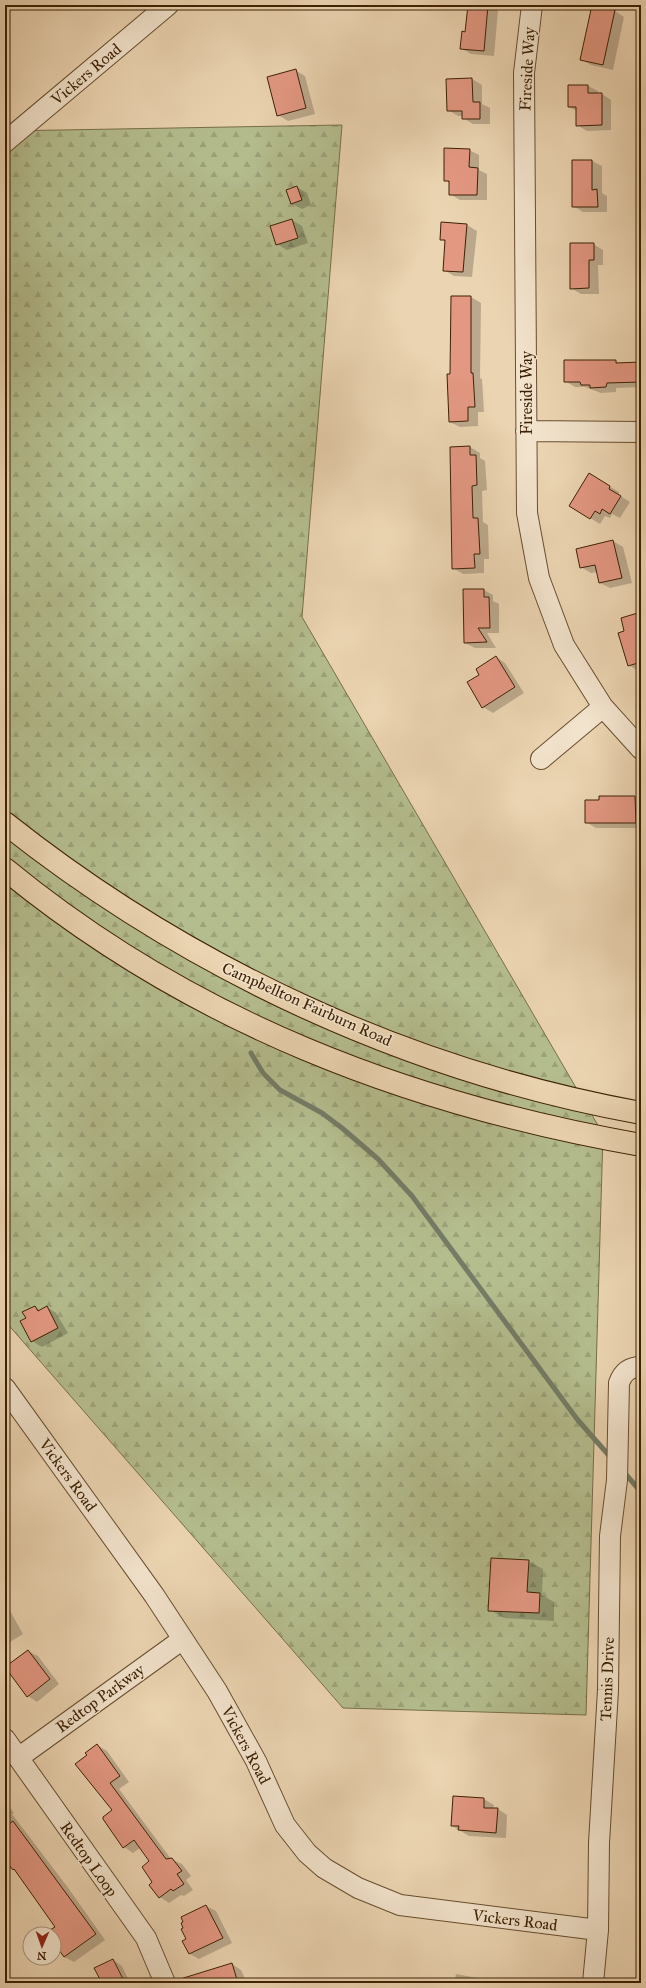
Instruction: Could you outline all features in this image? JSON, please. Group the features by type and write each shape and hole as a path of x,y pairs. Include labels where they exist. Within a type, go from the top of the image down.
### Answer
{"main road":[{"name":"Campbellton Fairburn Road","path":"5,823 76,877 169,937 259,986 305,1007 358,1030 465,1069 575,1100 641,1113"},
{"path":"5,869 75,922 132,960 190,994 333,1062 397,1085 457,1103 537,1124 641,1145"}],"street":[{"name":"Vickers Road","path":"5,142 168,5"},
{"name":"Fireside Way","path":"532,5 524,73 526,431 528,513 539,578 564,645 603,707 641,750"},
{"path":"526,431 641,432"},
{"path":"541,759 603,707"},
{"name":"Tennis Drive","path":"593,1983 598,1930 599,1843 608,1690 610,1536 617,1480 619,1383 622,1375 629,1369 641,1367"},
{"name":"Vickers Road","path":"5,1388 154,1595 217,1691 252,1754 285,1825 307,1853 324,1868 358,1888 400,1905 598,1930"},
{"name":"Redtop Parkway","path":"18,1758 183,1639"},
{"name":"Redtop Loop","path":"5,1739 146,1938 165,1983"}],"green space":[{"path":"342,125 302,617 603,1134 586,1715 343,1708 5,1321 5,131"}],"building":[{"path":"468,5 488,5 484,51 460,49 462,31 465,32"},
{"path":"592,5 615,10 603,65 580,60"},
{"path":"296,69 306,108 277,116 267,77"},
{"path":"472,78 473,102 480,102 480,119 462,119 462,111 447,111 446,79"},
{"path":"568,85 588,85 588,93 602,93 602,125 576,126 576,107 568,107"},
{"path":"444,148 470,149 469,167 478,168 477,195 449,195 449,181 444,181"},
{"path":"572,160 592,160 592,190 597,189 598,207 572,207"},
{"path":"297,186 302,200 291,204 286,190"},
{"path":"292,219 298,238 276,245 270,226"},
{"path":"441,222 467,224 463,272 443,271 445,240 440,240"},
{"path":"570,243 594,243 594,260 589,260 589,288 570,289"},
{"path":"451,296 471,296 471,373 473,373 475,407 468,407 468,421 449,422 447,374 450,374"},
{"path":"564,360 616,360 616,363 641,362 641,382 607,383 606,387 590,388 590,385 581,385 580,382 564,382"},
{"path":"470,446 470,455 476,455 477,485 472,486 473,518 478,518 480,554 474,554 475,568 452,569 450,447"},
{"path":"589,473 610,486 609,489 621,496 610,514 602,509 600,514 595,511 590,519 569,506"},
{"path":"613,540 622,578 599,583 595,565 580,568 576,549"},
{"path":"463,589 484,589 484,597 489,597 490,628 478,628 487,642 464,643"},
{"path":"641,612 641,662 628,666 618,633 624,631 621,618"},
{"path":"496,656 515,687 482,708 467,682 479,675 476,669"},
{"path":"599,796 635,796 636,823 585,823 585,800 599,800"},
{"path":"35,1306 38,1311 47,1306 58,1328 31,1342 20,1321 26,1318 22,1312"},
{"path":"491,1558 529,1560 527,1592 540,1593 539,1613 488,1611"},
{"path":"28,1650 50,1679 27,1697 5,1667"},
{"path":"97,1744 120,1776 110,1783 166,1859 172,1858 182,1871 177,1874 184,1884 173,1891 171,1889 159,1898 149,1885 152,1882 142,1867 149,1861 134,1840 123,1848 103,1819 103,1817 112,1810 75,1764 87,1755 85,1753"},
{"path":"453,1796 484,1798 484,1808 498,1808 496,1833 458,1830 459,1826 451,1826"},
{"path":"13,1821 96,1934 64,1957 62,1954 62,1926 54,1926 14,1869 13,1870 5,1860 5,1827"},
{"path":"206,1905 223,1938 189,1954 182,1941 186,1939 181,1929 183,1928 181,1923 183,1922 181,1917"},
{"path":"113,1959 123,1979 114,1983 102,1983 94,1968"},
{"path":"232,1963 238,1983 178,1983 177,1980"}],"waterway":[{"path":"251,1053 263,1073 280,1090 322,1113 342,1128 378,1159 412,1196 577,1419 612,1459"},
{"path":"623,1471 641,1492"}]}
